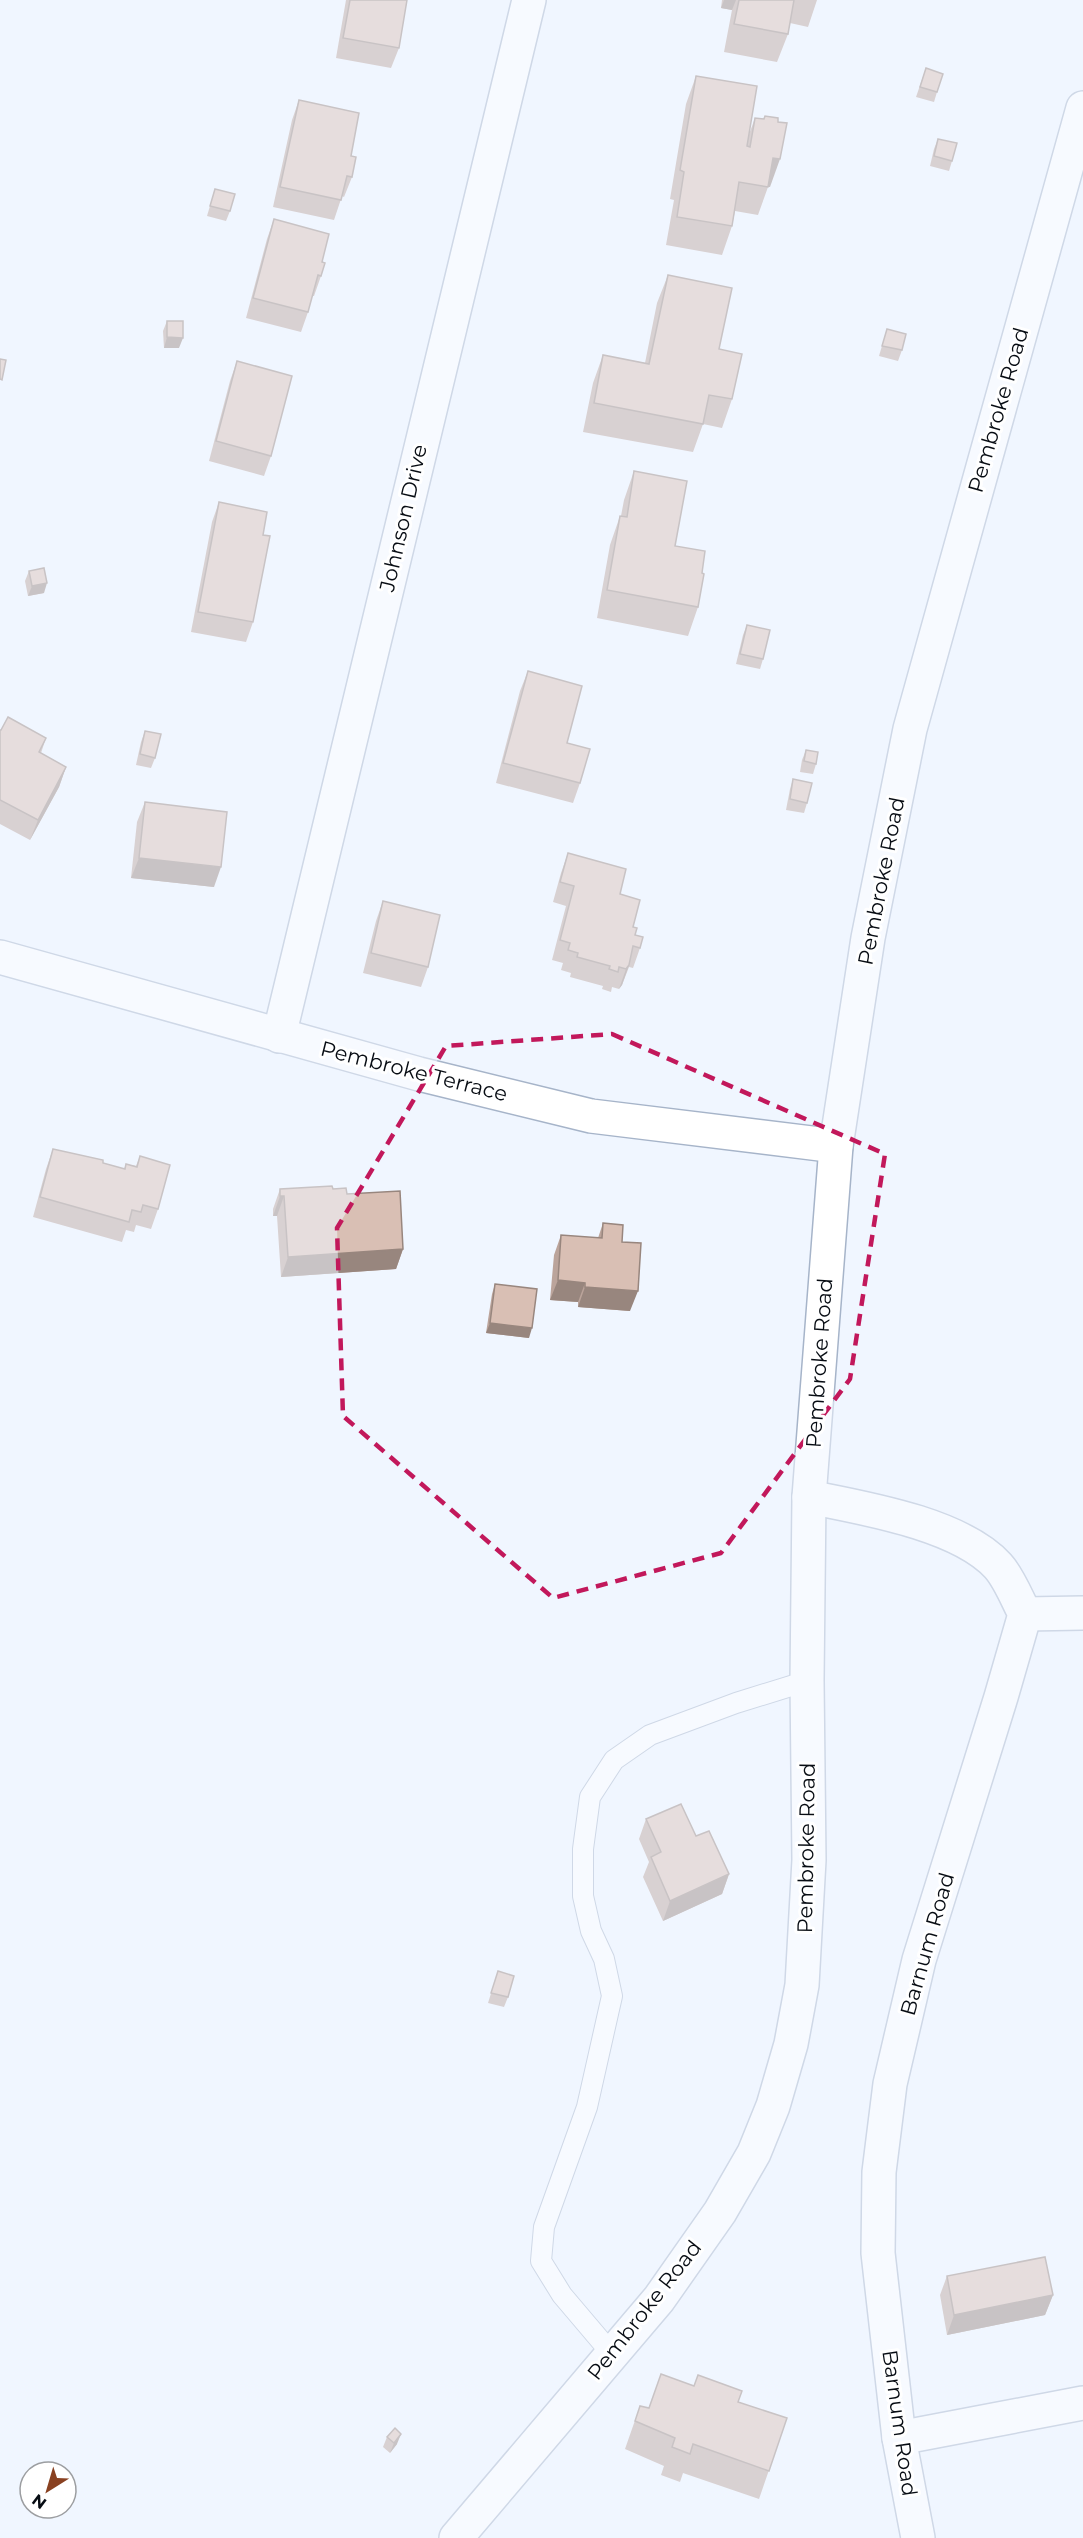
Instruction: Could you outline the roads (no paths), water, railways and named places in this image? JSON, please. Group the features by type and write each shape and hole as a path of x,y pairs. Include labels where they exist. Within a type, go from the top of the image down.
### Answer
{"street":[{"name":"Johnson Drive","path":"279,1036 528,0"},
{"name":"Pembroke Road","path":"456,2538 659,2299 726,2202 754,2153 773,2106 791,2044 802,1985 810,1860 807,1681 809,1497 836,1146 868,938 910,729 1083,108"},
{"name":"Pembroke Terrace","path":"0,957 419,1074 591,1116 836,1146"},
{"path":"809,1497 878,1511 962,1538 998,1566 1025,1614 1083,1613"},
{"name":"Barnum Road","path":"918,2538 899,2438 878,2253 879,2172 890,2084 918,1960 1025,1614"},
{"path":"899,2438 1083,2403"}],"lane":[{"path":"612,2354 562,2295 541,2261 544,2227 587,2107 612,1996 604,1959 591,1931 583,1896 583,1850 590,1797 614,1761 650,1735 736,1703 807,1681"}]}
